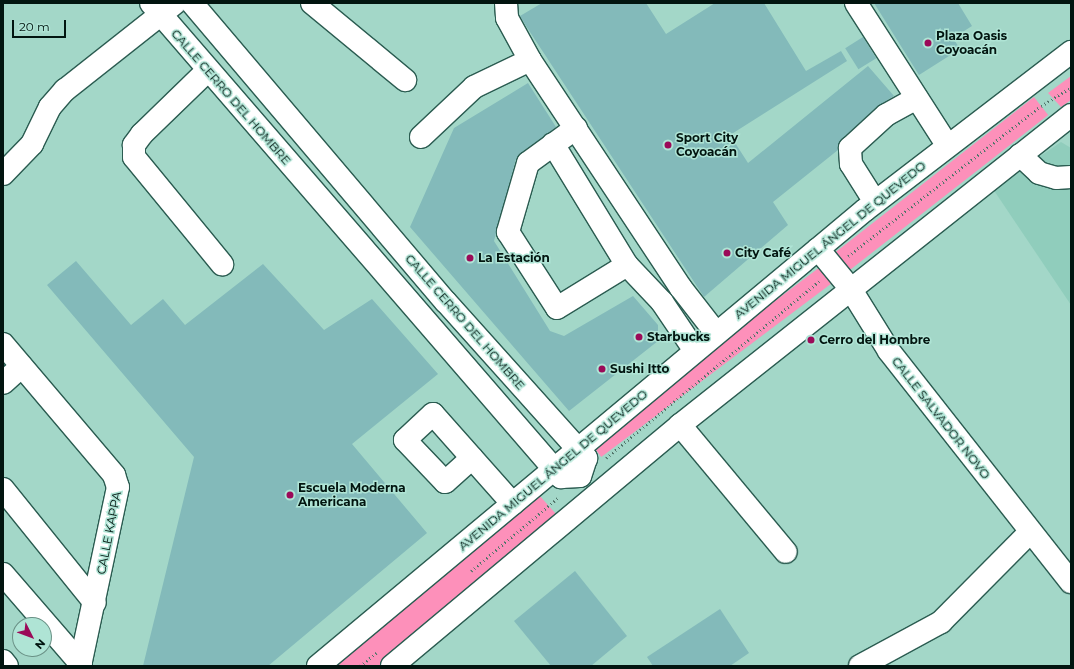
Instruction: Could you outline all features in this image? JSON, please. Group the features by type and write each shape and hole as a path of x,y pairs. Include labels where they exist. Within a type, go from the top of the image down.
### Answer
{"street":[{"name":"CALLE CERRO DEL HOMBRE","path":"162,7 208,71 561,477 581,477 586,458 446,302 192,3"},
{"path":"312,3 405,80"},
{"path":"506,3 507,18 530,60 681,288 716,333"},
{"path":"856,3 947,145"},
{"path":"3,174 32,144 50,107 65,90 162,7"},
{"name":"AVENIDA MIGUEL ÁNGEL DE QUEVEDO","path":"318,666 875,202 947,145 1071,52"},
{"path":"421,137 474,87 530,60"},
{"path":"208,71 142,134 134,145 134,157 222,264"},
{"path":"875,202 851,164 850,148 886,114 917,98"},
{"path":"392,666 680,425 850,288 1020,155 1068,121"},
{"path":"576,128 552,144 528,163 508,232 557,308 627,265"},
{"path":"552,144 627,265 662,302 695,351"},
{"path":"1020,155 1039,173 1056,178 1071,177"},
{"path":"311,190 335,170"},
{"name":"CALLE SALVADOR NOVO","path":"818,249 850,288 889,351 1030,532 1071,582"},
{"name":"CALLE KAPPA","path":"3,344 114,474 117,500 80,665"},
{"path":"3,383 22,366"},
{"path":"680,425 786,552"},
{"path":"472,458 513,504"},
{"path":"581,477 597,495"},
{"path":"3,489 95,603"},
{"path":"860,666 941,622 1030,532"},
{"path":"3,574 80,665"},
{"path":"3,661 7,666"}],"path":[{"path":"581,477 834,268 1041,106 1071,87"}],"shaded area":[{"path":"1071,76 1071,100 1061,107 1048,93"},
{"path":"1034,97 1048,115 850,270 835,252"},
{"path":"1061,142 1071,148 1071,305 993,189"},
{"path":"824,264 836,280 601,457 589,441"},
{"path":"539,495 556,514 379,666 336,666"}],"building":[{"path":"542,3 646,3 666,34 715,3 764,3 806,71 841,51 847,61 730,135 748,163 868,66 894,96 878,106 842,139 838,150 773,202 788,225 704,297 520,16"},
{"name":"Plaza Oasis Coyoacán","path":"874,3 958,3 972,26 953,38 960,49 919,75"},
{"path":"863,37 876,58 858,69 845,48"},
{"name":"La Estación","path":"528,83 556,127 516,159 494,241 550,331 564,336 633,296 658,325 658,341 569,411 410,227 454,128"},
{"name":"Escuela Moderna Americana","path":"76,261 131,325 163,299 185,325 263,264 324,330 372,299 438,374 352,444 427,533 268,666 143,666 194,457 47,285"},
{"path":"575,571 627,636 591,666 551,666 514,621"},
{"path":"720,609 749,653 730,666 653,666 647,657"}],"place":[{"name":"Plaza Oasis Coyoacán","path":"928,43"},
{"name":"Sport City Coyoacán","path":"668,145"},
{"name":"City Café","path":"727,253"},
{"name":"La Estación","path":"470,258"},
{"name":"Starbucks","path":"639,337"},
{"name":"Cerro del Hombre","path":"811,340"},
{"name":"Sushi Itto","path":"602,369"},
{"name":"Escuela Moderna Americana","path":"290,495"}]}
